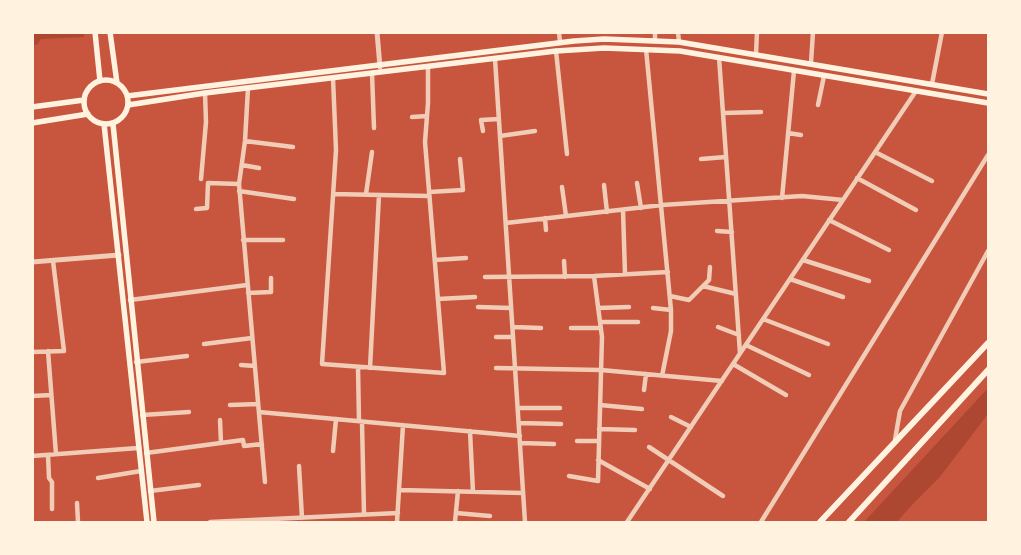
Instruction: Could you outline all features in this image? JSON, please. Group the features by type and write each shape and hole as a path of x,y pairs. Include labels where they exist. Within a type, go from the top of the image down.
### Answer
{"main road":[{"path":"95,32 100,81"},
{"path":"110,32 117,83"},
{"path":"127,96 560,42 604,39 679,42 988,94"},
{"path":"128,105 205,93 495,58 604,48 680,50 988,103"},
{"path":"106,80 117,83 127,96 128,105 126,113 113,124 104,124 92,119 88,114 84,100 89,88 100,81 106,80"},
{"path":"32,107 84,100"},
{"path":"32,123 88,114"},
{"path":"104,124 147,522"},
{"path":"113,124 136,362 154,522"},
{"path":"820,522 988,343"},
{"path":"849,522 988,370"},
{"path":"133,400 140,399"}],"street":[{"path":"377,32 381,72"},
{"path":"559,32 560,42"},
{"path":"655,32 655,41"},
{"path":"678,32 679,42"},
{"path":"756,54 757,32"},
{"path":"811,63 813,32"},
{"path":"932,84 942,32"},
{"path":"646,48 671,310 672,331 662,376"},
{"path":"556,51 567,154"},
{"path":"719,57 740,354"},
{"path":"495,58 525,522"},
{"path":"332,78 336,150 322,364 444,373 425,142 428,67"},
{"path":"782,198 794,71"},
{"path":"372,73 374,128"},
{"path":"818,105 824,76"},
{"path":"248,88 245,141 239,191 265,482"},
{"path":"629,522 916,91"},
{"path":"201,179 206,122 205,93"},
{"path":"723,113 761,112"},
{"path":"412,117 427,116"},
{"path":"483,131 481,120 499,119"},
{"path":"500,136 534,131"},
{"path":"788,133 801,136"},
{"path":"245,141 293,146"},
{"path":"366,194 372,152"},
{"path":"875,152 932,181"},
{"path":"761,522 988,155"},
{"path":"701,159 726,157"},
{"path":"333,194 429,194 463,190 460,159"},
{"path":"242,164 259,168"},
{"path":"857,178 916,210"},
{"path":"638,183 641,208"},
{"path":"196,209 207,208 208,184 239,184"},
{"path":"604,185 607,212"},
{"path":"562,187 566,216"},
{"path":"239,191 294,199"},
{"path":"370,368 379,195"},
{"path":"506,223 662,205 802,196 843,200"},
{"path":"624,210 626,274"},
{"path":"544,218 546,230"},
{"path":"829,220 889,250"},
{"path":"717,231 732,232"},
{"path":"243,240 283,240"},
{"path":"895,442 900,411 988,251"},
{"path":"32,262 119,255"},
{"path":"434,260 466,258"},
{"path":"803,260 869,281"},
{"path":"32,352 64,350 53,261"},
{"path":"564,261 566,277"},
{"path":"670,296 689,300 709,280 710,267"},
{"path":"485,277 566,277 668,272"},
{"path":"569,476 598,481 602,337 594,276"},
{"path":"248,293 271,292 271,278"},
{"path":"790,279 843,297"},
{"path":"130,300 247,285"},
{"path":"703,286 736,294"},
{"path":"438,299 474,297"},
{"path":"478,307 511,308"},
{"path":"598,308 629,307"},
{"path":"653,308 671,310"},
{"path":"763,319 828,344"},
{"path":"600,322 638,322"},
{"path":"513,327 541,328"},
{"path":"572,328 601,328"},
{"path":"718,328 739,335"},
{"path":"496,337 513,337"},
{"path":"204,344 252,338"},
{"path":"746,345 809,374"},
{"path":"48,351 56,454"},
{"path":"136,362 187,356"},
{"path":"733,364 786,395"},
{"path":"241,365 255,366"},
{"path":"358,367 364,514"},
{"path":"496,368 601,370 722,381"},
{"path":"644,390 646,374"},
{"path":"32,396 51,395"},
{"path":"230,405 258,404"},
{"path":"600,405 642,409"},
{"path":"518,408 560,408"},
{"path":"142,415 189,412"},
{"path":"259,412 520,436"},
{"path":"671,417 691,428"},
{"path":"220,420 221,443"},
{"path":"332,451 336,420"},
{"path":"519,423 561,424"},
{"path":"397,522 403,425"},
{"path":"599,429 635,430"},
{"path":"470,431 473,492"},
{"path":"146,453 243,440 244,446 262,444"},
{"path":"577,441 599,441"},
{"path":"520,443 554,444"},
{"path":"649,447 723,496"},
{"path":"32,456 138,448"},
{"path":"48,455 49,478 52,482 52,509"},
{"path":"598,460 650,489"},
{"path":"299,466 302,518"},
{"path":"98,478 141,471"},
{"path":"150,491 199,485"},
{"path":"399,490 523,493"},
{"path":"455,522 458,492"},
{"path":"77,503 78,522"},
{"path":"210,522 302,518 311,520 327,516 398,513"},
{"path":"456,513 490,516"},
{"path":"356,515 356,522"},
{"path":"327,516 327,522"}],"shaded area":[{"path":"33,32 84,33 84,37 41,39 37,45 33,44"},
{"path":"988,388 988,414 939,478 897,522 864,522"}]}
